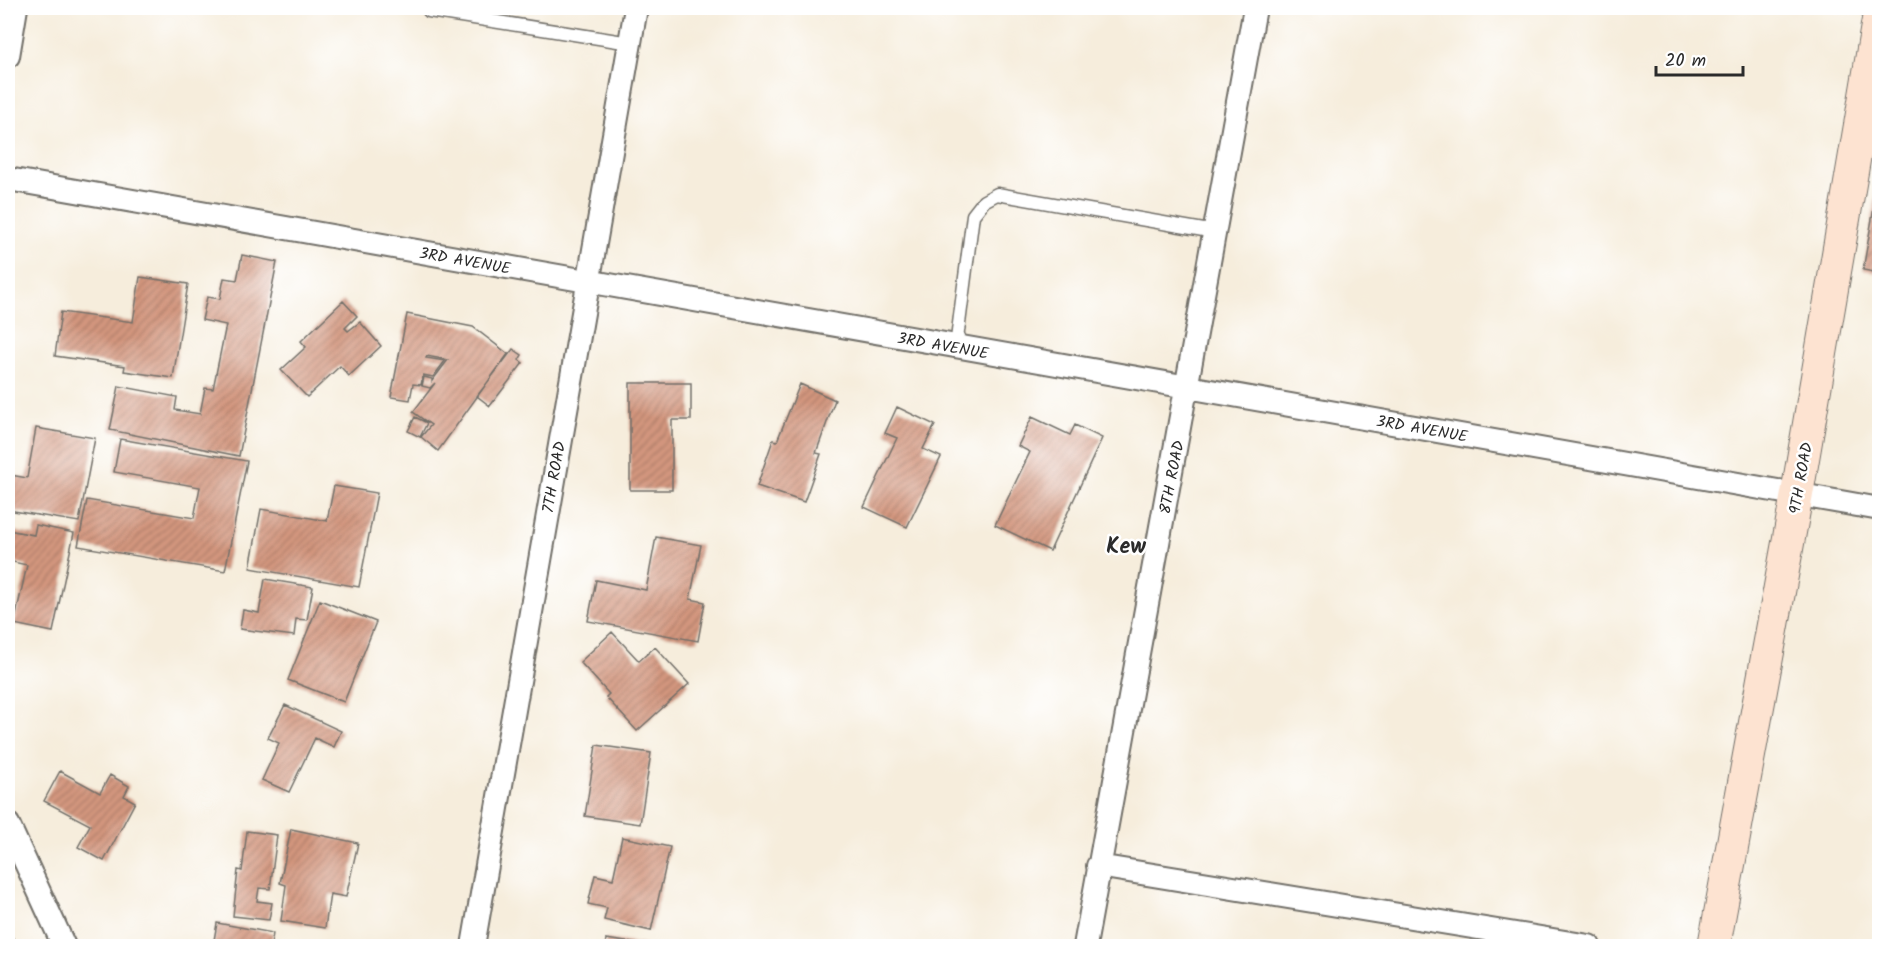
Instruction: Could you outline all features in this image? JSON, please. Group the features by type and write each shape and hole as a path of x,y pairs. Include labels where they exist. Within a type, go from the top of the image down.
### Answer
{"main road":[{"name":"9TH ROAD","path":"1714,946 1797,494 1880,8"}],"street":[{"path":"8,56 16,8"},
{"name":"7TH ROAD","path":"473,946 636,8"},
{"name":"8TH ROAD","path":"1085,946 1255,8"},
{"name":"3RD AVENUE","path":"8,179 1880,509"},
{"path":"8,824 64,946"},
{"path":"1098,866 1589,946"}],"lane":[{"path":"429,11 630,43"},
{"path":"956,347 973,215 984,201 998,194 1215,232"}],"building":[{"path":"1878,185 1880,185 1880,273 1863,270"},
{"path":"242,255 277,262 239,456 110,430 119,386 177,397 175,410 200,414 205,388 213,389 226,325 202,320 207,297 220,299 224,278 237,280"},
{"path":"140,277 188,284 173,378 124,371 125,366 55,356 61,312 133,322"},
{"path":"343,301 357,316 345,328 348,331 360,322 381,346 349,376 340,366 307,397 281,370 306,347 301,341"},
{"path":"407,314 473,327 508,354 438,451 421,437 431,425 413,412 435,383 430,388 422,386 424,377 432,381 448,360 427,356 426,358 445,361 433,377 423,375 421,385 413,384 410,400 391,397"},
{"path":"513,349 522,355 519,360 523,363 490,406 477,396"},
{"path":"630,383 691,383 691,420 672,420 672,490 630,490"},
{"path":"800,384 835,400 816,453 821,454 804,502 757,486 773,440 777,441"},
{"path":"897,407 935,425 923,449 941,457 907,527 864,507 897,438 885,433"},
{"path":"415,417 427,423 420,437 408,431"},
{"path":"1032,417 1070,435 1075,425 1102,438 1050,551 995,525 1030,452 1018,446"},
{"path":"36,428 95,438 79,522 8,510 10,475 27,478"},
{"path":"120,439 247,461 225,571 78,546 87,500 194,518 200,487 114,472"},
{"path":"334,486 377,493 359,587 250,568 261,509 327,521"},
{"path":"36,525 74,533 53,632 14,624 27,565 8,561 8,530 34,535"},
{"path":"656,537 701,545 690,599 705,602 698,641 588,621 596,580 646,590"},
{"path":"265,579 313,587 307,620 296,619 294,636 240,629 243,610 259,613"},
{"path":"320,600 376,622 344,702 288,680"},
{"path":"612,632 639,661 655,647 689,684 637,731 606,697 609,694 580,662"},
{"path":"285,705 341,731 334,747 315,738 289,792 262,780 279,743 268,738"},
{"path":"596,745 651,753 640,824 585,816"},
{"path":"60,771 100,793 110,775 129,786 124,796 135,802 104,861 78,847 90,825 44,801"},
{"path":"291,829 358,843 346,897 330,894 325,928 281,921 286,885 280,883"},
{"path":"247,831 277,835 270,889 259,888 257,901 272,903 269,920 233,916 238,870 242,871"},
{"path":"622,837 670,847 651,931 604,920 607,908 588,904 595,875 613,879"},
{"path":"217,923 273,933 271,946 213,946"},
{"path":"8,928 16,944 12,946 8,946"},
{"path":"606,939 645,945 645,946 605,946"}],"district":[{"name":"Kew","path":"1126,545"}]}
